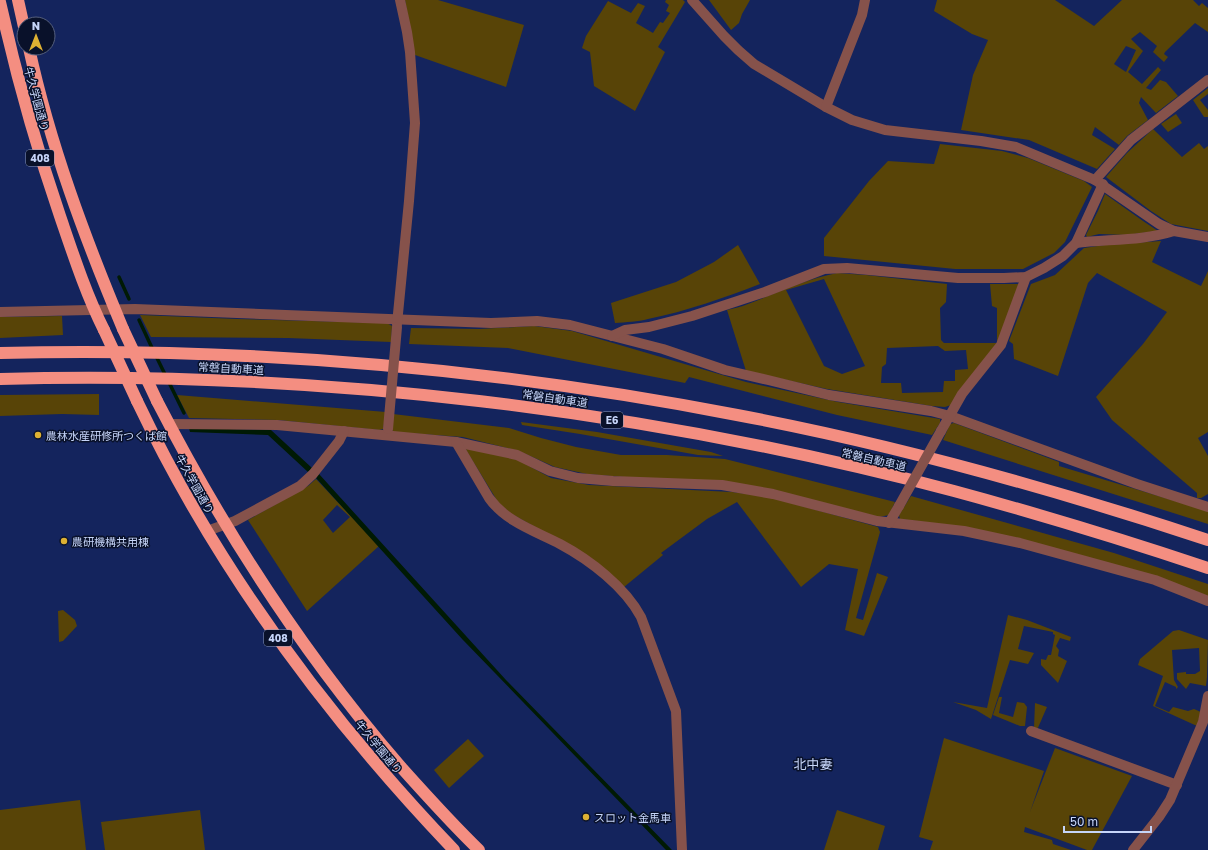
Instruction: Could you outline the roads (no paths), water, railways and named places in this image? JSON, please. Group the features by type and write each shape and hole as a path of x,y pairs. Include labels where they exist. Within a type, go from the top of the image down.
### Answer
{"highway":[{"path":"18,0 22,16"},
{"name":"牛久学園通り","path":"0,2 33,135 67,236 94,309 150,427 207,531 256,606 322,699 359,745 454,850"},
{"name":"牛久学園通り","path":"31,56 60,164 86,239 114,309 157,401 225,525 272,597 346,700 372,733 420,788 479,850"},
{"name":"常磐自動車道","path":"0,353 159,353 256,356 359,363 464,374 589,390 737,415 858,441 960,466 1056,493 1208,540"},
{"name":"常磐自動車道","path":"0,379 172,378 258,382 360,389 419,395 586,416 728,440 855,467 937,487 1048,517 1208,568"}],"street":[{"path":"388,432 415,123 410,52 400,0"},
{"path":"692,0 724,36 754,64 826,107 852,120 885,130 982,141 1016,147 1099,182 1158,224 1174,231 1208,237"},
{"path":"826,107 862,15 865,0"},
{"path":"612,336 625,330 649,327 692,316 765,292 824,269 847,268 958,278 1026,277 1063,256 1076,242 1099,182 1131,140 1208,80"},
{"path":"1076,242 1131,240 1158,236 1174,231"},
{"path":"889,523 962,394 1002,345 1026,277"},
{"path":"0,312 114,309 397,323 491,323 537,321 570,325 663,350 725,370 829,395 931,411 950,416 1137,484 1208,506"},
{"path":"169,424 277,426 344,431 388,432 456,442 517,455 550,471 578,478 722,486 773,494 889,523 957,530 1020,543 1155,580 1208,601"},
{"path":"207,531 225,525 300,486 313,474 339,441 344,431"},
{"path":"456,442 495,506 504,515 578,554 611,581 636,608 641,617 676,711 682,850"},
{"path":"1133,850 1159,817 1170,800 1206,723 1208,696"},
{"path":"1031,731 1177,785"}],"waterway":[{"path":"119,277 129,299"},
{"path":"139,320 153,350"},
{"path":"156,356 184,413"}],"place":[{"name":"農林水産研修所つくば館","path":"38,435"},
{"name":"農研機構共用棟","path":"64,541"},
{"name":"スロット金馬車","path":"586,817"}],"district":[{"name":"北中妻","path":"813,764"}]}
